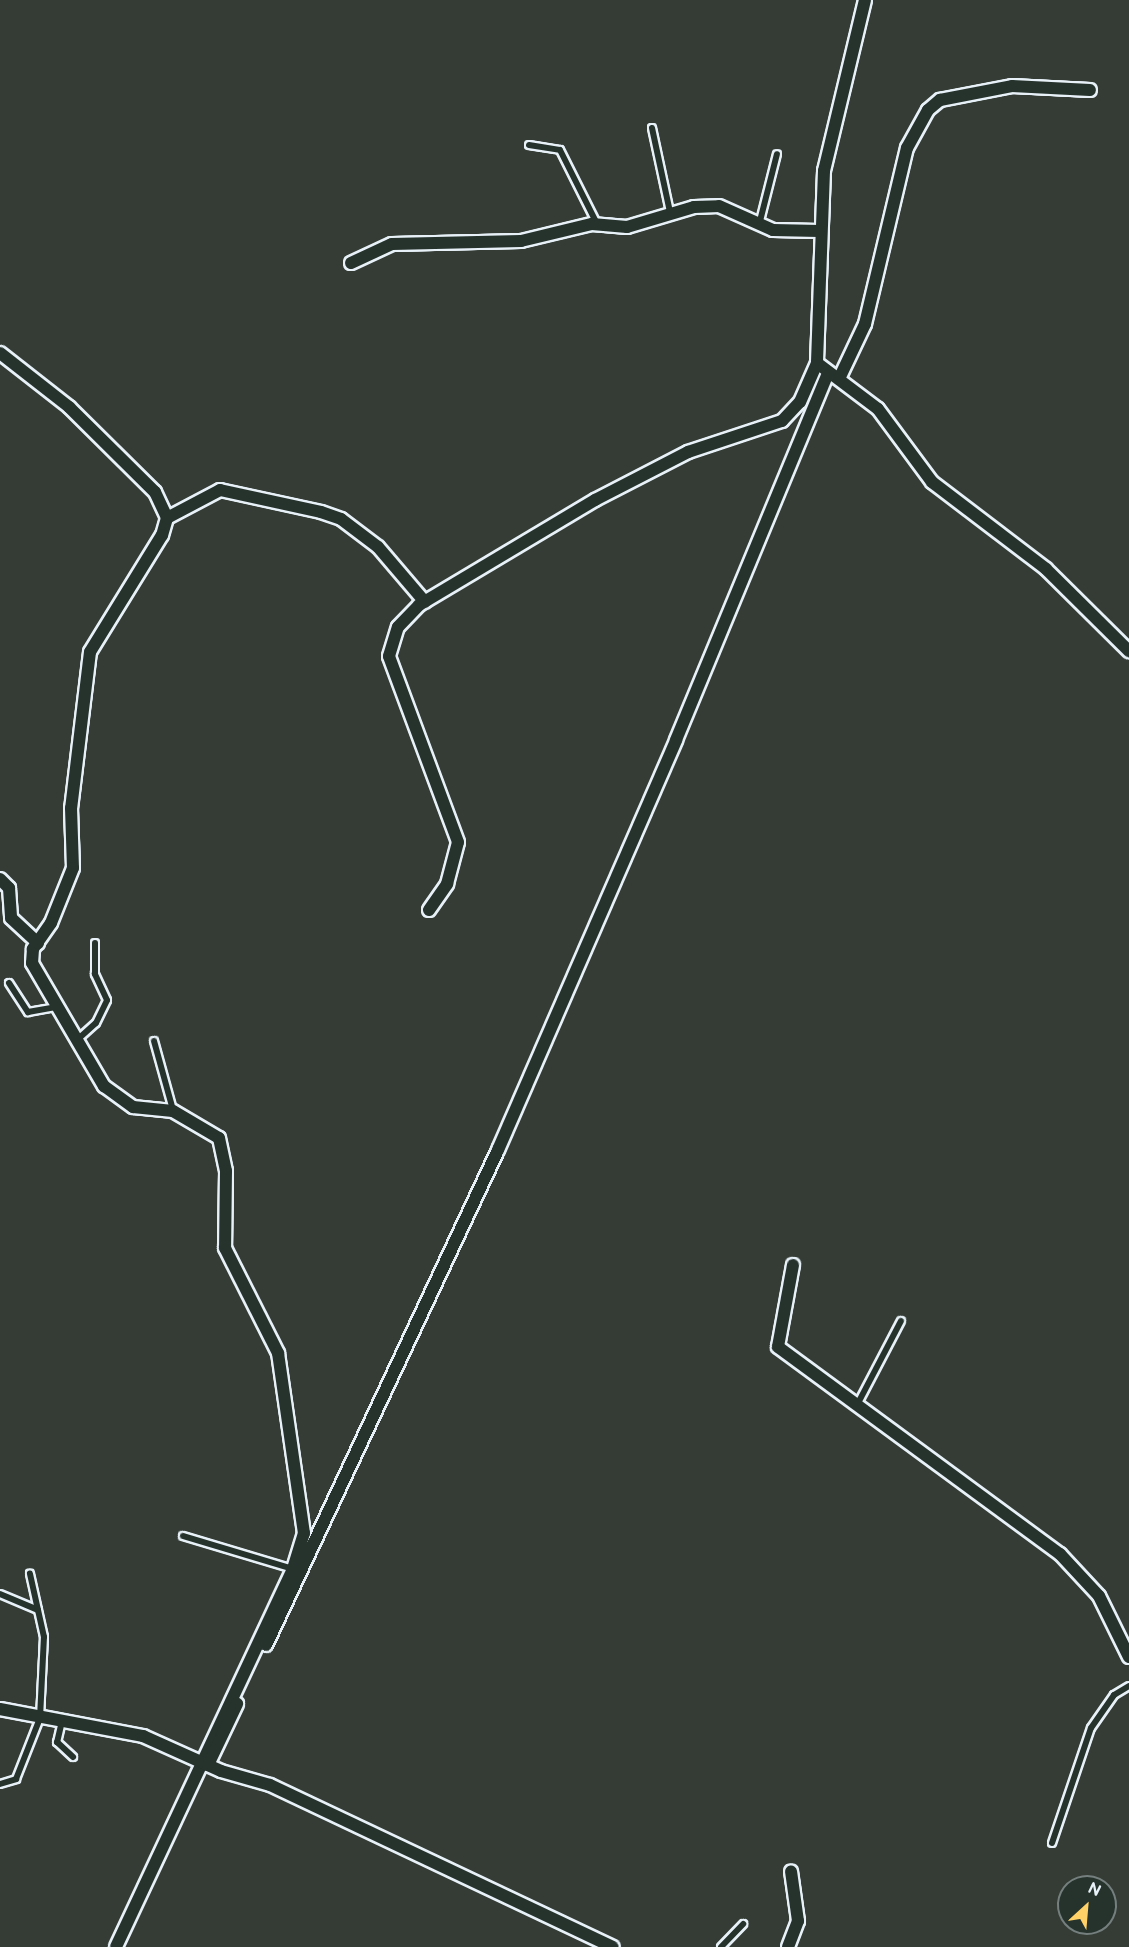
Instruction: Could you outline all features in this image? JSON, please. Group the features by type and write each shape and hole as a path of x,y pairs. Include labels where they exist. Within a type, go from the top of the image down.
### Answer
{"street":[{"path":"429,909 447,884 458,842 389,656 398,627 425,602 595,500 688,452 782,421 800,402 817,363 819,231 824,171 865,0"},
{"path":"839,379 865,324 907,148 928,110 940,100 1012,86 1090,90"},
{"path":"351,263 392,244 521,241 598,224 627,227 670,212 719,206 759,226 819,231"},
{"path":"0,352 69,407 155,492 167,518 162,535 90,652 71,808 73,868 38,943 32,963 77,1040 88,1064 122,1101 173,1111 219,1138 226,1171 225,1248 278,1353 304,1533 293,1569 203,1763"},
{"path":"817,363 878,409 932,482 1046,569 1129,651"},
{"path":"116,1947 498,1150 676,740 828,373"},
{"path":"167,518 220,490 321,512 341,519 378,547 425,602"},
{"path":"0,879 9,888 8,912 38,943"},
{"path":"793,1265 778,1347 856,1407 1060,1554 1100,1596 1129,1657"},
{"path":"0,1709 143,1736 203,1763 270,1785 613,1947"},
{"path":"788,1947 798,1921 791,1871"}],"lane":[{"path":"652,128 670,212"},
{"path":"529,145 560,150 598,224"},
{"path":"759,226 777,154"},
{"path":"77,1040 96,1023 107,1000 95,974 95,943"},
{"path":"9,984 28,1012 56,1006"},
{"path":"154,1041 173,1111"},
{"path":"856,1407 901,1321"},
{"path":"183,1536 293,1569"},
{"path":"0,1784 16,1779 40,1718 44,1637 30,1574"},
{"path":"0,1594 38,1610"},
{"path":"1052,1843 1091,1728 1114,1695 1129,1686"},
{"path":"62,1721 57,1742 74,1757"},
{"path":"721,1947 743,1924"}]}
